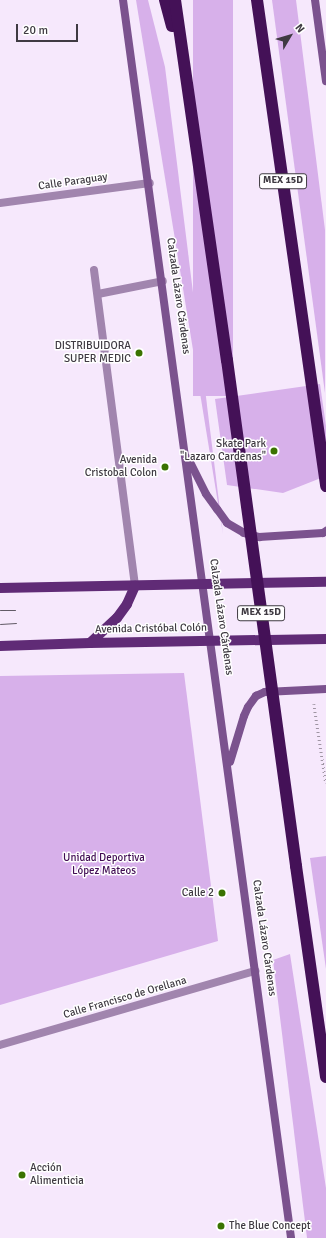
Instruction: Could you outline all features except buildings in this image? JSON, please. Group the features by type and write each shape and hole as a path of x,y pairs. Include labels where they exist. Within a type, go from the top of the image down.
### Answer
{"highway":[{"path":"165,0 185,73"},
{"name":"MEX 15D","path":"175,0 227,360 326,1077"},
{"name":"MEX 15D","path":"257,0 326,486"}],"main road":[{"name":"Calzada Lázaro Cárdenas","path":"124,0 150,183 291,1238"},
{"path":"316,0 326,81"},
{"path":"185,452 206,494 227,522 244,533 259,537 323,533 326,531"},
{"path":"0,588 326,582"},
{"path":"90,643 117,618 127,604 135,586"},
{"name":"Avenida Cristóbal Colón","path":"0,646 210,640 326,639"},
{"path":"228,766 244,716 248,707 256,696 265,692 326,689"}],"street":[{"name":"Calle Paraguay","path":"0,203 150,183"},
{"path":"94,270 135,586"},
{"path":"98,294 163,281"},
{"name":"Calle Francisco de Orellana","path":"0,1045 255,971"}],"path":[{"path":"312,690 326,783"}],"green space":[{"path":"136,0 148,0 165,67 223,534"},
{"path":"193,0 233,0 233,396 193,396"},
{"path":"272,0 296,0 325,230 325,393"},
{"name":"Skate Park \"Lazaro Cardenas\"","path":"320,384 326,426 326,476 283,493 227,485 215,399"},
{"name":"Unidad Deportiva López Mateos","path":"184,673 218,941 0,1005 0,676"},
{"path":"326,856 326,969 310,858"},
{"path":"290,954 326,1188 326,1238 307,1238 273,960"}],"tram line":[{"path":"0,610 15,610"},
{"path":"0,624 16,623"}],"place":[{"name":"DISTRIBUIDORA SUPER MEDIC","path":"139,353"},
{"name":"Skate Park \"Lazaro Cardenas\"","path":"274,451"},
{"name":"Avenida Cristobal Colon","path":"165,467"},
{"name":"Calle 2","path":"222,893"},
{"name":"Acción Alimenticia","path":"22,1175"},
{"name":"The Blue Concept","path":"221,1226"}]}
